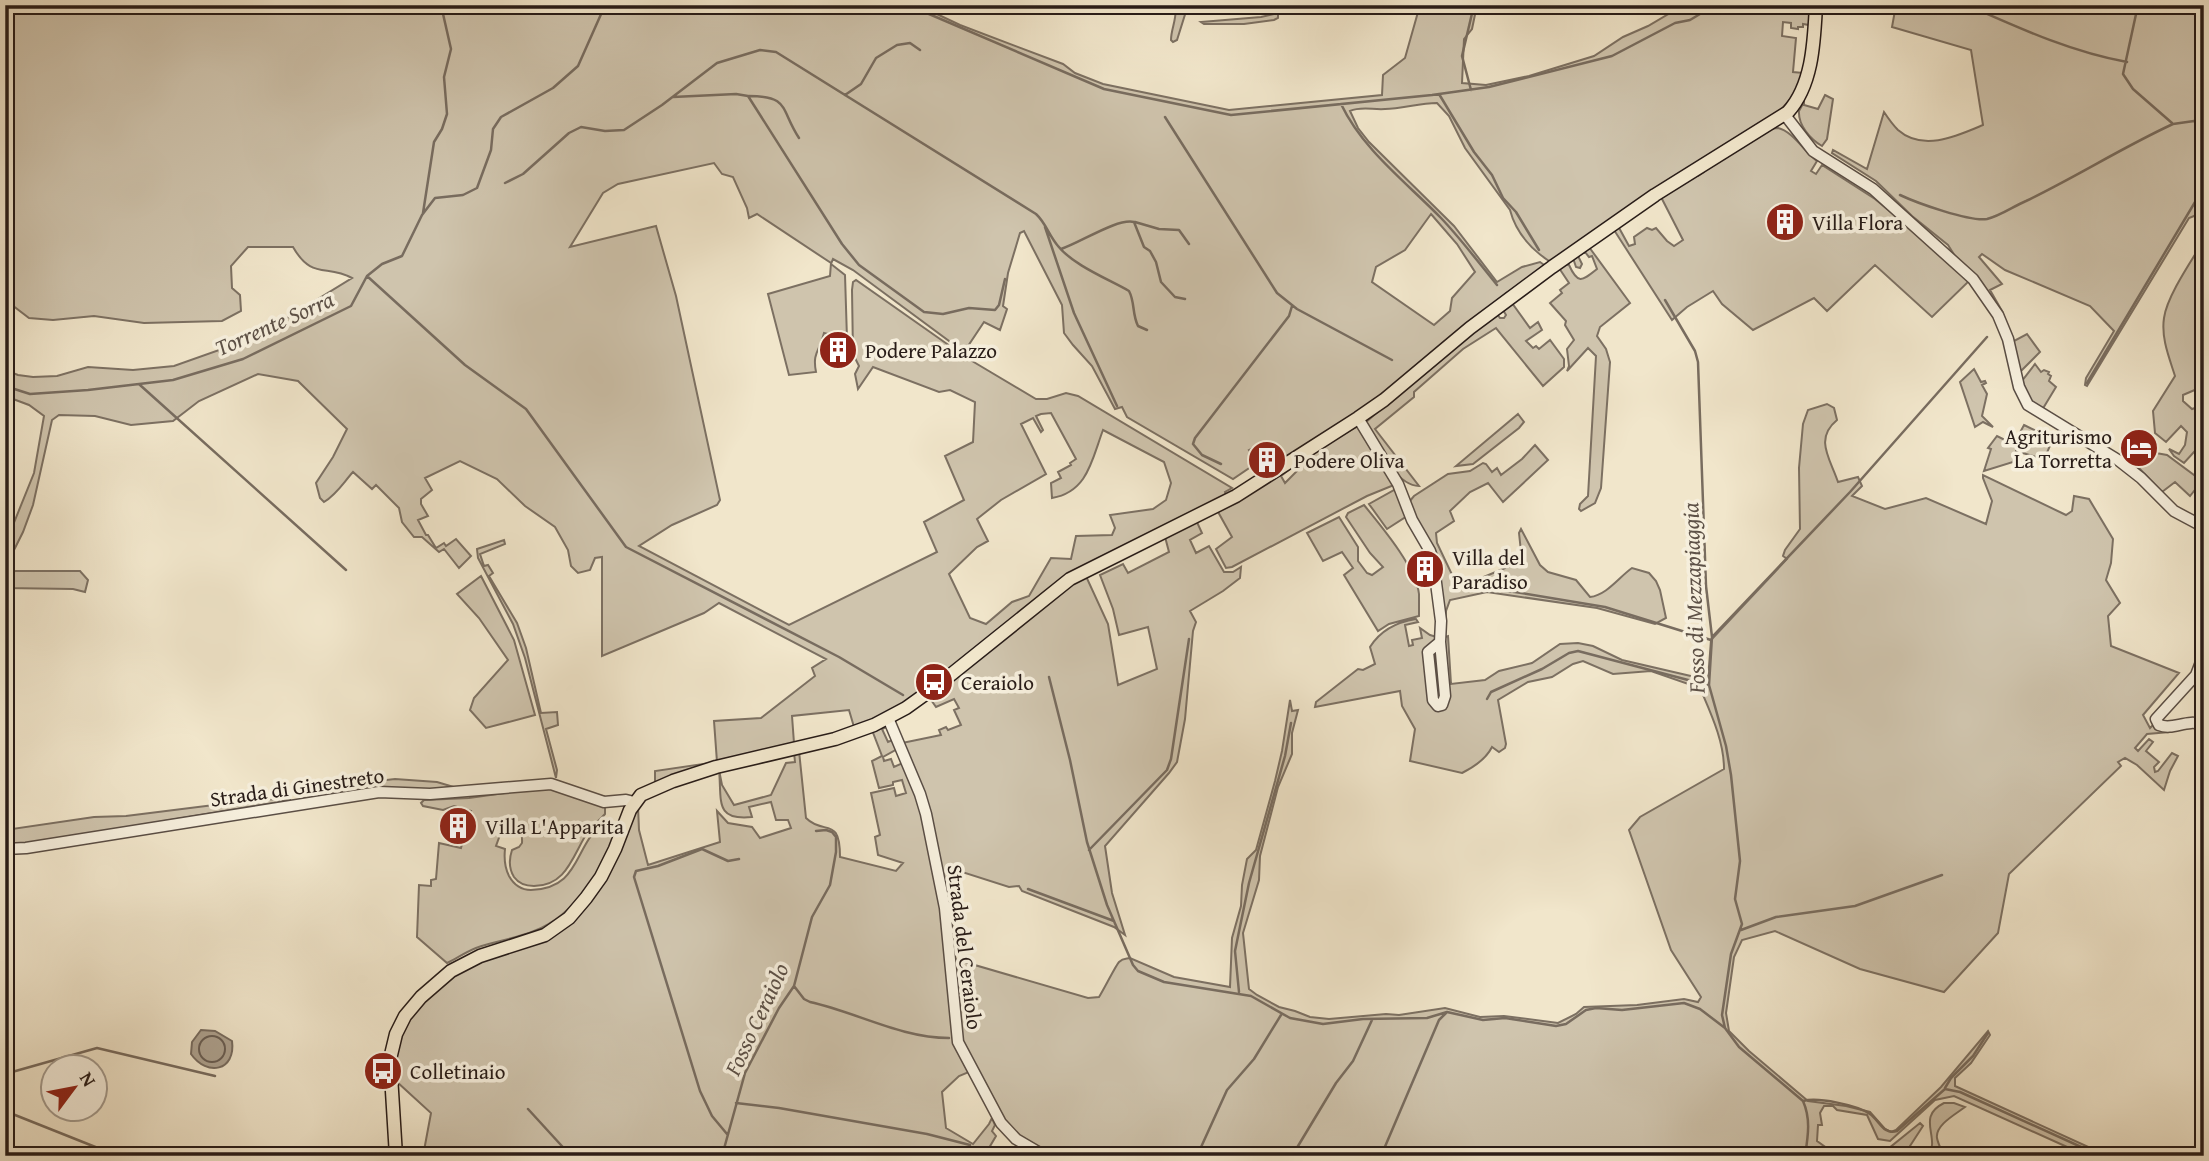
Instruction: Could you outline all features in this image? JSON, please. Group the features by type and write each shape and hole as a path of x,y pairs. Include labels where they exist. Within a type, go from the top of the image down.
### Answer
{"main road":[{"path":"396,1156 391,1055 396,1034 405,1016 431,988 455,969 487,954 545,934 569,918 601,877 634,802 648,791 690,775 835,739 888,718 938,685 1070,579 1236,496 1358,418 1405,383 1456,339 1552,267 1676,181 1785,115 1795,105 1806,81 1816,5"}],"street":[{"path":"1785,115 1813,150 1873,189 1973,279 1998,315 2008,341 2019,387 2028,405 2118,460 2141,478 2174,511 2204,527"},
{"path":"1358,418 1398,484 1412,520 1430,551 1440,610 1445,696 1442,705 1438,706 1433,700 1428,652 1440,642"},
{"path":"2204,638 2201,662 2196,675 2158,714 2156,722 2166,728 2187,722 2204,725"},
{"name":"Strada del Ceraiolo","path":"888,718 926,814 945,908 958,1042 1001,1124 1016,1139 1045,1156"},
{"name":"Strada di Ginestreto","path":"5,849 26,848 379,792 430,794 551,784 604,802 634,802"}],"shaded area":[{"path":"5,5 922,5 960,25 1063,64 1075,73 1103,84 1229,110 1382,95 1383,75 1405,58 1420,5 1477,5 1472,29 1464,39 1462,83 1486,85 1529,76 1594,56 1623,37 1682,6 1811,5 1809,25 1803,24 1803,27 1798,29 1791,28 1791,23 1783,22 1782,36 1796,38 1793,72 1804,73 1793,96 1779,112 1695,164 1552,263 1538,253 1521,234 1510,210 1465,148 1449,116 1437,103 1350,111 1369,142 1454,226 1497,282 1522,267 1540,262 1547,267 1506,293 1383,397 1279,463 1272,447 1264,451 1266,456 1263,458 1255,447 1249,450 1258,462 1233,479 1127,417 1122,407 1115,409 1092,366 1064,333 1062,305 1024,231 1020,233 1008,273 1003,306 1007,309 1000,330 984,322 964,352 853,270 833,259 831,264 845,275 847,339 824,333 816,356 816,372 789,375 768,294 830,276 831,263 757,214 749,218 733,177 722,174 714,163 618,184 603,193 570,247 656,226 676,296 720,500 717,505 672,525 639,546 789,625 937,552 924,522 964,500 945,456 973,442 975,402 950,390 939,392 873,367 858,389 855,374 859,366 853,354 852,290 856,280 967,358 1036,399 1047,399 1066,393 1078,396 1232,488 1225,492 1226,495 1075,570 933,683 886,714 854,727 849,710 792,716 794,743 655,783 655,771 717,762 714,721 761,718 815,676 812,668 826,659 719,603 704,613 602,656 602,557 595,558 590,570 578,573 571,566 568,550 555,527 525,506 497,479 460,461 425,478 432,490 421,499 421,504 428,516 418,520 436,548 444,543 446,546 456,539 471,556 459,568 444,549 439,552 422,537 414,537 402,522 399,508 376,485 372,489 353,472 324,502 320,498 316,483 347,429 298,381 258,374 199,401 173,421 131,425 95,416 59,415 52,420 33,505 5,568 5,545 34,473 44,416 29,405 5,396 5,370 33,377 57,376 88,367 133,370 174,366 256,337 352,278 313,268 293,247 248,247 231,266 232,288 240,295 241,311 222,321 144,323 94,316 53,320 29,318 5,296","holes":["1431,214 1457,244 1475,272 1452,298 1450,311 1434,325 1372,282 1376,267 1405,250","1051,413 1076,459 1058,472 1061,478 1051,483 1052,498 1064,495 1081,481 1092,463 1103,430 1164,462 1171,483 1166,500 1153,509 1110,515 1115,528 1112,535 1076,536 1071,559 1051,558 1029,596 1012,602 986,624 970,618 949,574 977,547 988,541 977,519 1001,500 1046,474 1021,424 1033,418 1041,432 1043,430 1036,416"]},
{"path":"1175,5 1188,5 1177,40 1173,42 1171,40"},
{"path":"1896,5 2204,5 2204,224 2194,216 2189,218 2087,386 2086,378 2114,331 2090,306 2005,270 1982,254 1979,257 2002,284 1990,290 2010,333 1975,276 1948,245 1912,216 1876,181 1832,153 1833,150 1867,169 1884,112 1898,130 1918,140 1940,140 1983,125 1971,50 1892,27"},
{"path":"1278,13 1278,18 1274,20 1244,24 1201,22 1261,17"},
{"path":"1825,95 1833,99 1827,139 1822,146 1806,131 1800,121 1799,111 1804,102 1804,105 1818,109"},
{"path":"1778,128 1793,137 1817,161 1811,171 1816,174 1822,165 1875,199 1958,268 1969,281 1932,317 1875,265 1827,311 1814,298 1753,330 1722,304 1713,291 1672,320 1614,230 1618,226 1629,246 1635,244 1634,237 1647,228 1656,228 1674,246 1683,240 1661,197 1693,174 1698,176 1704,172 1704,168 1769,129"},
{"path":"2204,240 2204,386 2183,395 2183,401 2192,409 2204,405 2204,441 2184,463 2169,449 2179,454 2185,445 2187,432 2181,426 2166,442 2155,433 2153,411 2175,376 2165,340 2163,325 2166,309"},
{"path":"1589,247 1630,303 1600,327 1597,336 1606,349 1610,362 1601,488 1595,503 1581,511 1580,504 1588,496 1596,356 1588,348 1567,371 1567,349 1574,340 1565,325 1566,321 1550,303 1569,283 1559,268 1564,264 1569,265 1575,276 1581,279 1597,269 1592,256 1589,257 1585,252 1578,256 1582,264 1580,268 1576,267 1573,258"},
{"path":"1512,303 1530,328 1538,322 1542,330 1526,341 1533,348 1536,346 1539,349 1550,340 1564,359 1564,367 1543,386 1496,328 1463,349 1414,392 1414,397 1375,429 1419,486 1410,484 1387,462 1365,423 1441,356 1497,314 1504,318 1506,315 1503,310"},
{"path":"2027,334 2040,352 2019,373 2012,342"},
{"path":"2035,364 2041,372 2049,372 2049,381 2056,387 2042,410 2032,403 2022,381"},
{"path":"1974,369 1981,382 1986,383 1982,385 1987,394 1982,416 1993,427 1983,422 1975,427 1960,382"},
{"path":"1827,404 1834,408 1837,420 1826,434 1825,442 1838,482 1858,477 1862,486 1852,496 1885,509 1926,498 1986,524 1992,501 1983,475 2066,515 2072,511 2074,496 2089,499 2113,539 2106,580 2120,603 2108,616 2111,646 2179,673 2143,715 2150,728 2154,724 2158,730 2173,730 2147,734 2135,748 2138,751 2149,739 2153,742 2146,751 2159,762 2154,767 2155,772 2172,753 2178,756 2164,790 2137,765 2125,758 2118,762 2121,766 2009,874 1998,933 1944,992 1860,969 1775,931 1742,940 1734,957 1726,1013 1729,1031 1808,1101 1870,1112 1891,1132 1941,1087 1988,1031 1990,1035 1971,1063 1955,1078 1955,1086 2108,1156 2088,1156 1954,1096 1935,1100 1890,1141 1878,1139 1867,1115 1824,1106 1820,1113 1822,1125 1818,1125 1817,1141 1838,1156 1050,1156 1015,1134 1004,1122 963,1044 954,959 1088,998 1099,997 1119,962 1130,958 1174,977 1230,987 1232,938 1241,906 1247,859 1256,850 1275,781 1290,700 1292,711 1298,710 1292,733 1292,754 1278,787 1260,856 1259,880 1243,933 1249,989 1257,995 1279,1007 1310,1017 1329,1019 1399,1015 1445,1008 1480,1017 1504,1016 1558,1023 1584,1007 1637,1005 1684,999 1698,1002 1701,997 1671,950 1629,830 1640,817 1724,769 1719,738 1700,688 1651,671 1613,674 1583,661 1573,664 1552,677 1528,682 1498,700 1505,748 1499,752 1492,747 1479,762 1462,773 1410,761 1415,729 1402,706 1400,691 1315,707 1316,702 1358,669 1363,670 1375,664 1370,647 1384,632 1402,622 1416,619 1418,622 1405,625 1409,646 1413,645 1412,640 1422,638 1420,628 1437,637 1431,645 1430,700 1443,707 1442,638 1448,636 1451,684 1485,680 1499,671 1532,663 1560,644 1578,643 1593,646 1622,660 1708,680 1711,640 1787,559 1783,556 1785,550 1800,529 1799,468 1803,424 1808,410"},
{"path":"1518,414 1524,422 1519,428 1473,464 1456,466"},
{"path":"2024,425 2053,439 2045,457 2053,462 2016,451 2013,462 1984,471 1991,449 1988,448 1997,436 2011,443 2016,440"},
{"path":"1358,426 1394,485 1226,568 1216,549 1232,537 1217,510 1300,461 1281,476 1285,483 1310,454"},
{"path":"1535,445 1548,460 1503,502 1488,483 1470,492 1450,511 1454,521 1436,533 1437,543 1455,581 1467,584 1522,561 1519,533 1521,529 1540,565 1548,572 1576,580 1590,597 1607,589 1632,568 1649,573 1660,590 1666,618 1655,624 1597,608 1487,592 1450,600 1446,611 1445,631 1435,559 1409,502 1448,474 1470,471 1483,463 1492,472 1497,468 1501,475"},
{"path":"2156,453 2167,455 2202,481 2190,496 2175,482 2162,492 2137,466 2143,458"},
{"path":"1396,489 1407,516 1387,529 1369,504"},
{"path":"1364,505 1405,560 1419,594 1419,616 1389,624 1378,631 1344,575 1353,568 1342,552 1323,561 1307,533 1339,517 1358,547 1358,561 1367,573 1372,575 1383,567 1370,553 1346,517 1348,513"},
{"path":"1196,520 1202,533 1190,540 1196,553 1209,546 1224,572 1233,572 1241,567 1240,578 1190,611 1196,622 1185,719 1177,762 1105,846 1112,893 1125,935 1114,927 1022,891 1019,886 1009,887 953,869 950,871 953,899 952,939 948,907 902,743 941,735 939,730 961,725 954,710 959,708 954,699 936,707 929,697 1085,574 1108,624 1118,685 1157,669 1148,627 1119,635 1113,609 1100,575 1123,564 1128,573 1169,552 1164,533"},
{"path":"504,540 505,544 480,554 484,566 488,565 493,573 489,576 517,623 526,648 541,713 557,712 558,725 546,729 557,770 556,778 525,658 513,624 478,558 477,549"},
{"path":"80,571 88,580 85,592 73,589 5,588 5,572"},
{"path":"481,576 514,640 535,715 486,728 470,710 474,698 508,660 479,618 457,594"},
{"path":"887,723 889,726 882,729 888,742 895,739 899,748 883,757 884,761 891,759 894,767 905,762 918,796 969,1072 959,1076 942,1092 946,1128 973,1144 992,1118 995,1125 992,1131 996,1136 987,1156 423,1156 431,1113 396,1081 397,1044 411,1014 458,972 569,924 638,806 639,830 648,865 720,842 717,811 728,823 752,827 760,838 791,828 788,820 776,820 771,802 749,807 752,817 731,816 726,812 722,806 719,770 722,785 734,805 771,795 786,763 795,762 794,752 799,751 806,818 834,831 840,857 896,871 903,863 878,855 875,837 880,835 871,793 894,788 896,796 906,793 902,780 879,788 872,761 882,756 872,730"},
{"path":"395,779 437,782 457,788 299,799 342,791 342,785"},
{"path":"546,787 605,807 605,814 589,830 568,867 555,880 545,885 526,885 512,874 511,853 522,843 522,838 518,830 504,824 496,846 505,849 509,876 521,888 528,890 548,887 560,881 569,873 588,840 608,820 618,824 597,872 576,901 549,924 527,934 476,948 447,963 417,937 419,885 431,886 431,880 436,879 439,843 461,848 471,811 454,806 443,810 423,806 421,803 424,800 469,798"},
{"path":"262,799 291,800 20,845 5,845 5,830 94,817 126,816"},
{"path":"1944,1103 1965,1107 1947,1120 1937,1133 1944,1156 1929,1156 1932,1149 1931,1114"},
{"path":"1920,1123 1923,1126 1910,1146 1925,1156 1866,1156 1889,1148"}],"water":[{"path":"201,1030 215,1031 232,1041 230,1059 225,1064 212,1068 205,1066 191,1054 192,1042"}],"waterway":[{"path":"423,213 434,142 447,114 444,77 451,49 441,5"},
{"name":"Torrente Sorra","path":"5,386 30,394 173,380 243,359 351,306 367,276 382,264 402,256 422,215 435,198 463,195 477,188 491,150 493,129 501,117 553,88 578,66 602,12 608,5"},
{"path":"908,5 1104,89 1231,115 1489,87 1612,56 1675,23 1690,20 1715,5"},
{"path":"1471,90 1462,56 1474,5"},
{"path":"1967,5 2065,46 2127,62"},
{"path":"2138,5 2123,74 2133,89 2172,123"},
{"path":"845,95 861,84 876,58 897,45 910,43 920,50"},
{"path":"505,183 523,174 569,133 581,127 605,131 624,130 717,63 760,50 776,52 1036,214 1064,253 1129,291 1138,326 1147,330"},
{"path":"673,97 736,94 748,96 842,244 859,265 924,312 943,314 969,308 995,310 999,305 1005,279"},
{"path":"1439,94 1474,152 1492,175 1503,198 1516,212 1539,250"},
{"path":"749,96 771,98 778,102 799,138"},
{"path":"1341,104 1350,121 1373,151 1448,226 1497,285"},
{"path":"1165,117 1277,293 1297,309 1392,360"},
{"path":"1900,195 1956,215 1987,219 2045,192 2173,124 2194,121 2204,123"},
{"path":"2087,383 2204,187"},
{"path":"1061,249 1108,227 1134,222 1144,247 1150,251 1156,262 1161,282 1175,297 1185,299"},
{"path":"1135,222 1159,229 1179,230 1189,244"},
{"path":"1045,227 1074,313 1117,406"},
{"path":"367,276 465,365 526,409 626,547 839,657 903,695"},
{"name":"Fosso di Mezzapiaggia","path":"1665,300 1695,351 1698,362 1706,586 1712,637 1709,685 1726,746 1740,861 1735,899 1742,924 1731,954 1722,1015 1725,1028 1739,1047 1803,1101 1808,1121 1805,1156"},
{"path":"1221,464 1202,455 1193,444 1195,438 1289,316 1292,306"},
{"path":"1712,637 1850,492 1987,337"},
{"path":"140,385 346,570"},
{"path":"1459,587 1515,592 1605,607 1711,640"},
{"path":"1089,850 1167,770 1171,759 1189,639"},
{"path":"1487,699 1491,692 1578,651 1707,685"},
{"path":"1049,677 1087,842 1107,905 1138,971 1164,982 1251,996 1290,1018 1323,1024 1363,1019 1427,1018 1447,1012 1483,1020 1505,1018 1556,1026 1566,1024 1586,1010 1596,1008 1622,1010 1684,1003 1700,1009 1725,1028"},
{"path":"1239,992 1235,951 1249,883 1285,756 1291,723"},
{"name":"Fosso Ceraiolo","path":"722,1156 745,1073 779,1008 794,986 812,917 830,885 836,837 826,830 816,831"},
{"path":"727,1134 712,1116 700,1091 634,877 636,871 658,866 702,849 728,861 739,859"},
{"path":"1741,930 1776,917 1855,906 1942,875"},
{"path":"1028,889 1114,921"},
{"path":"794,986 804,999 810,1002 914,1034 949,1038"},
{"path":"1381,1156 1439,1020 1446,1013"},
{"path":"1197,1156 1227,1090 1254,1059 1281,1015"},
{"path":"1292,1156 1336,1083 1353,1061 1372,1020"},
{"path":"1945,1088 1973,1056 1988,1033"},
{"path":"5,1074 97,1048 215,1076"},
{"path":"1803,1101 1827,1101 1856,1108 1870,1114 1885,1129 1892,1132 1897,1131 1945,1089 1960,1092 2101,1156"},
{"path":"736,1103 927,1134 970,1145"},
{"path":"528,1109 571,1156"},
{"path":"5,1111 118,1156"}],"place":[{"name":"Villa Flora","path":"1785,222"},
{"name":"Podere Palazzo","path":"838,350"},
{"name":"Agriturismo La Torretta","path":"2139,448"},
{"name":"Podere Oliva","path":"1267,460"},
{"name":"Villa del Paradiso","path":"1425,569"},
{"name":"Ceraiolo","path":"934,682"},
{"name":"Villa L'Apparita","path":"458,826"},
{"name":"Colletinaio","path":"383,1071"}]}
